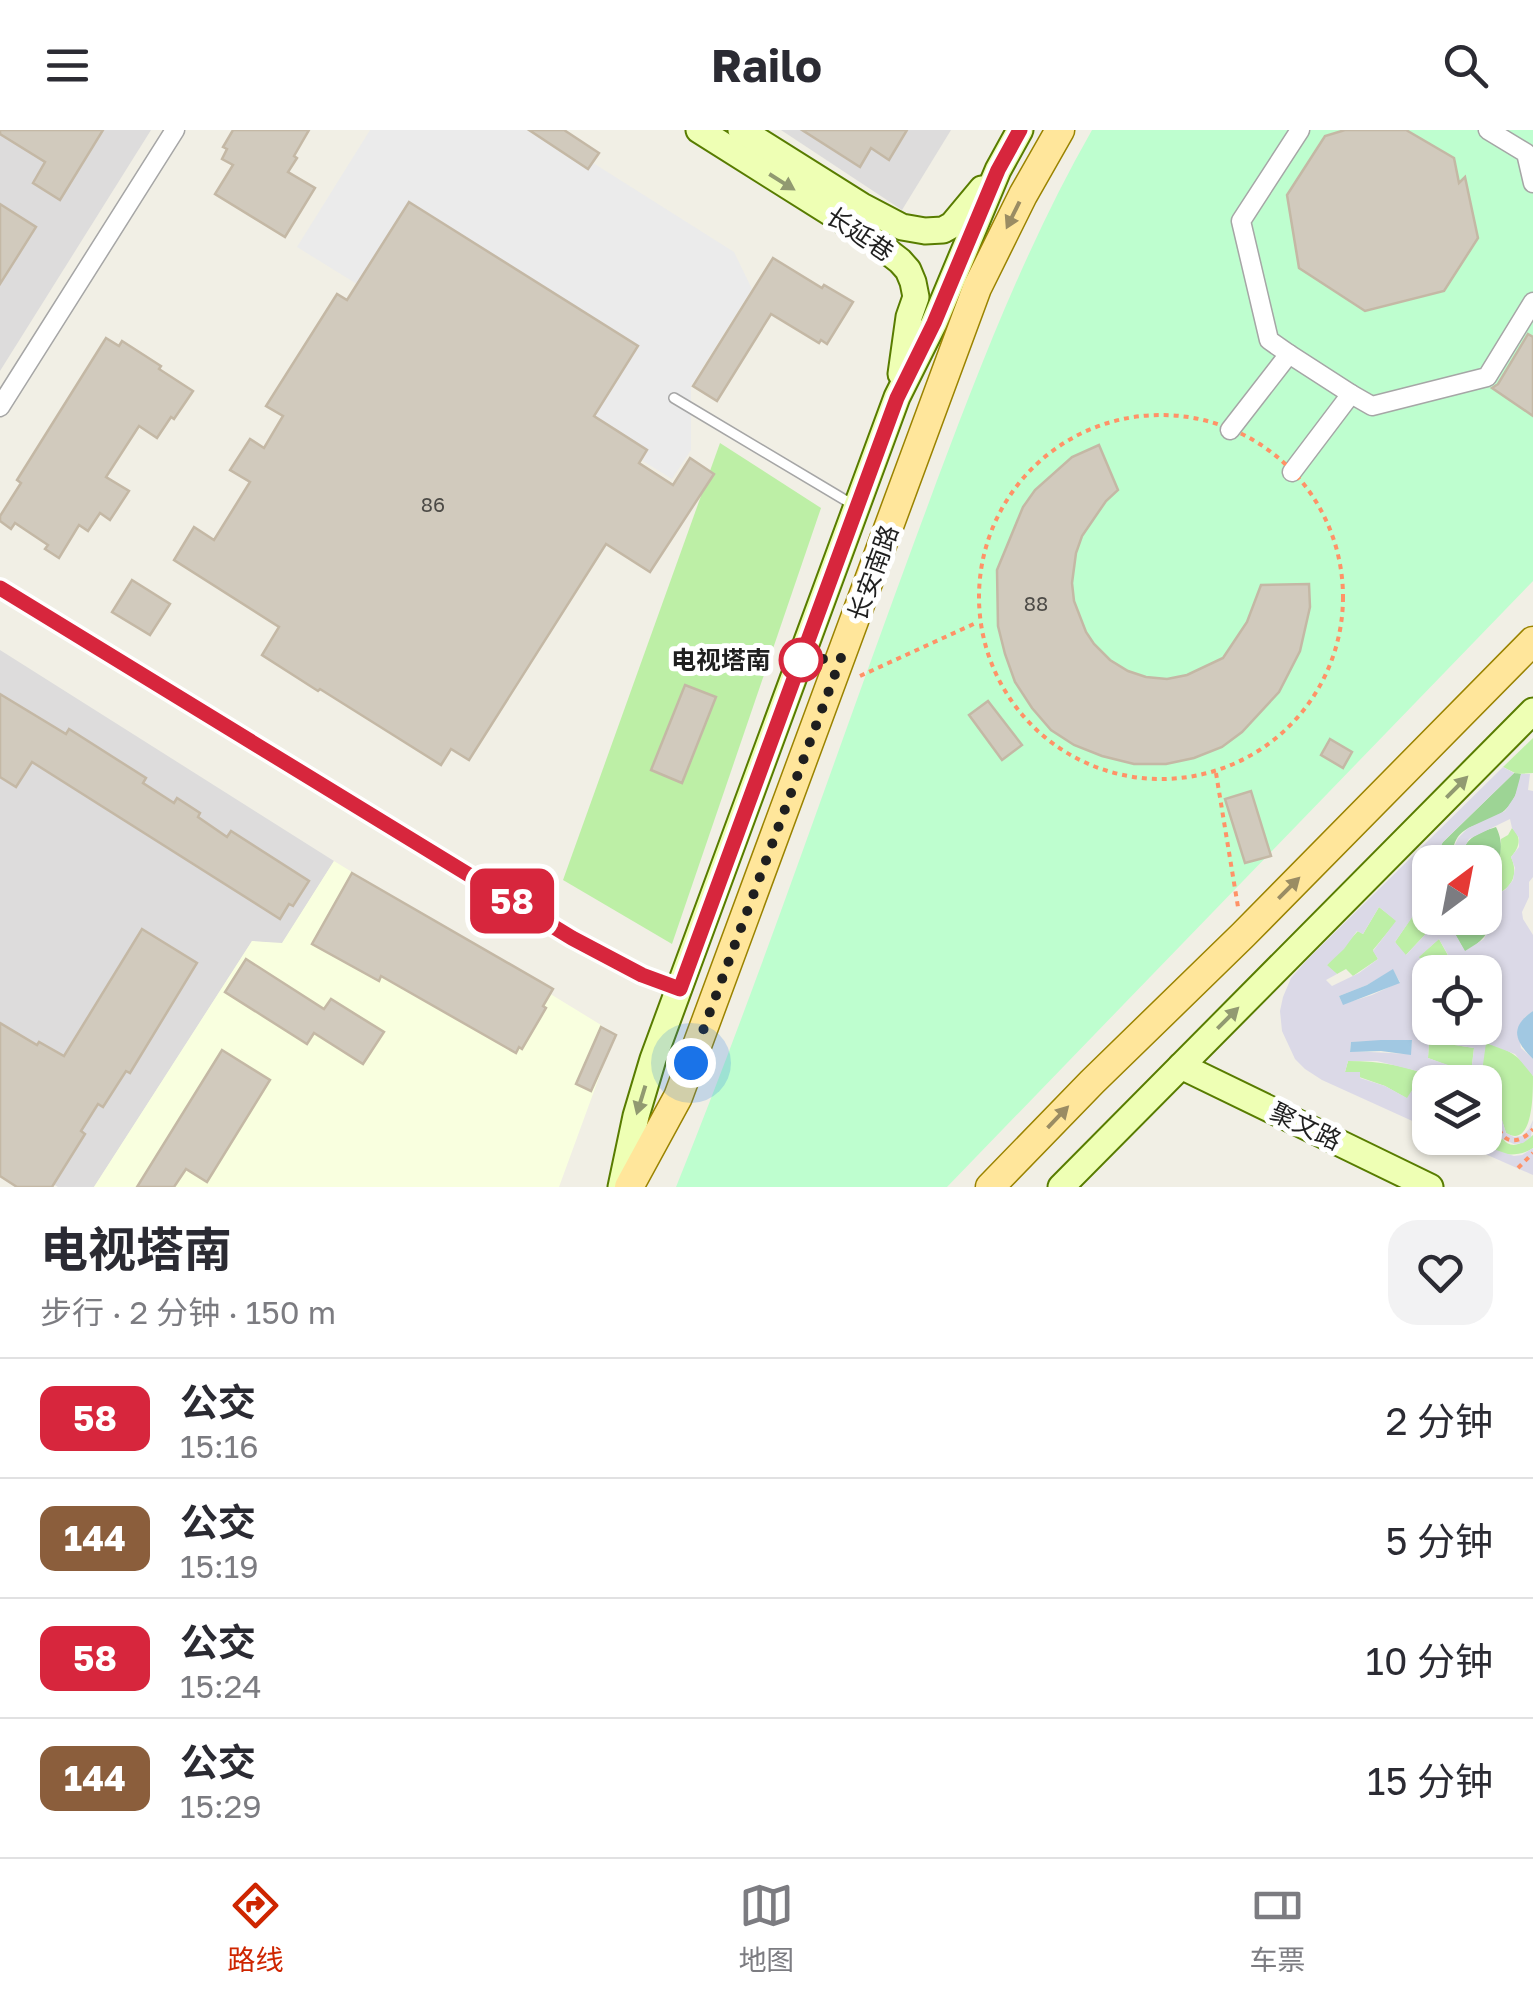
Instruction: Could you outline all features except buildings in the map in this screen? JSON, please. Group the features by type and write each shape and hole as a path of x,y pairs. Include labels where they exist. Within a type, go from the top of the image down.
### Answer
{"main road":[{"name":"长延巷","path":"699,130 887,249 908,270 916,297 909,317 897,398"},
{"name":"长延巷","path":"741,130 881,218 925,232 952,224 998,170"},
{"path":"621,1187 636,1116 680,989 897,398 934,323 998,170 1020,130"},
{"name":"长安南路","path":"629,1187 678,1097 977,288 1060,130"},
{"path":"990,1187 1533,641"},
{"path":"1061,1187 1533,711"},
{"name":"聚文路","path":"1181,1066 1430,1187"}],"street":[{"path":"0,406 175,130"},
{"path":"1300,130 1242,221 1269,340 1372,406 1487,378 1533,302"},
{"path":"1488,130 1526,152 1533,183"},
{"path":"1230,430 1289,354"},
{"path":"1292,472 1351,394"}],"lane":[{"path":"674,398 858,507"},
{"path":"0,588 572,938 642,975 680,989"}],"path":[{"path":"1145,414 1205,419 1260,443 1292,472 1304,482 1334,534 1345,592 1338,652 1311,704 1297,719 1269,747 1216,774 1153,781 1090,767 1037,733 998,683 978,622 980,563 1000,507 1038,461 1088,428 1145,414"},
{"path":"829,692 978,622"},
{"path":"1216,774 1243,935"},
{"path":"1502,1134 1521,1140 1533,1129"},
{"path":"1518,1168 1533,1154"}],"shaded area":[{"path":"0,130 151,130 0,371"},
{"path":"370,130 541,130 734,252 752,289 691,386 691,450 672,479 297,247"},
{"path":"781,130 951,130 902,210"},
{"path":"0,650 334,861 282,944 252,941 94,1187 58,1187 0,1151"},
{"path":"1503,767 1514,773 1443,842 1424,845"},
{"path":"1521,774 1530,774 1533,877 1522,912 1533,935 1533,1011 1518,1031 1521,1048 1533,1059 1533,1076 1515,1054 1491,1045 1502,1045 1502,955 1448,955 1439,939 1421,955 1412,955 1412,1040 1412,1045 1429,1045 1428,1058 1448,1065 1412,1065 1412,1070 1377,1061 1348,1061 1345,1072 1360,1072 1360,1078 1407,1098 1412,1090 1412,1121 1322,1080 1295,1059 1282,1031 1280,1011 1291,978 1412,857 1412,918 1395,942 1406,955 1425,935 1456,935 1465,951 1486,935 1502,935 1502,891 1513,880 1515,868 1511,857 1519,847 1510,819 1469,839 1466,845 1455,845 1468,828 1505,811 1515,796","holes":["1379,907 1396,921 1373,951 1378,959 1332,986 1326,980 1337,974 1327,965 1357,931 1363,934","1393,970 1400,982 1343,1004 1339,996","1412,1040 1410,1054 1350,1051 1351,1042"]},
{"path":"334,861 601,1025 605,1061 559,1187 94,1187 252,941 282,943"},
{"path":"1455,1045 1486,1045 1483,1065 1472,1065 1474,1048"},
{"path":"1502,1120 1506,1133 1514,1137 1522,1136 1533,1120 1531,1137 1514,1144 1502,1139"},
{"path":"1533,1148 1533,1175 1488,1155 1522,1155"}],"green space":[{"path":"1092,130 1533,130 1533,581 947,1187 676,1187 974,383 1040,229"},
{"path":"720,443 821,508 672,944 563,880"},
{"path":"1533,738 1533,773 1517,774 1503,767"},
{"path":"1514,773 1521,774 1508,806 1462,832 1455,845 1442,843"},
{"path":"1496,827 1500,845 1466,845"},
{"path":"1512,828 1519,842 1511,857 1514,875 1502,891 1501,839"},
{"path":"1379,907 1397,921 1373,950 1378,959 1353,976 1346,969 1337,974 1326,966 1358,931 1363,934"},
{"path":"1412,917 1412,935 1425,935 1405,956 1395,942"},
{"path":"1456,935 1486,935 1476,945 1465,952"},
{"path":"1439,939 1448,955 1420,955"},
{"path":"1429,1045 1474,1048 1472,1065 1447,1065 1428,1058"},
{"path":"1485,1045 1492,1045 1513,1054 1533,1076 1530,1118 1522,1134 1506,1133 1502,1121 1502,1065 1482,1065"},
{"path":"1348,1061 1412,1070 1412,1091 1408,1099 1345,1072"},
{"path":"1533,1135 1533,1148 1502,1154 1502,1138 1512,1145"}],"water":[{"path":"1393,969 1400,983 1343,1005 1339,996"},
{"path":"1533,1011 1533,1059 1517,1035 1520,1023"},
{"path":"1412,1040 1411,1055 1350,1052 1351,1042"}],"bus line":[{"name":"58","path":"0,588 572,938 642,975 680,989 897,398 934,323 998,170 1020,130"}],"place":[{"name":"电视塔南","path":"801,660"}],"route":[{"path":"691,1063 841,658 801,660"}]}
